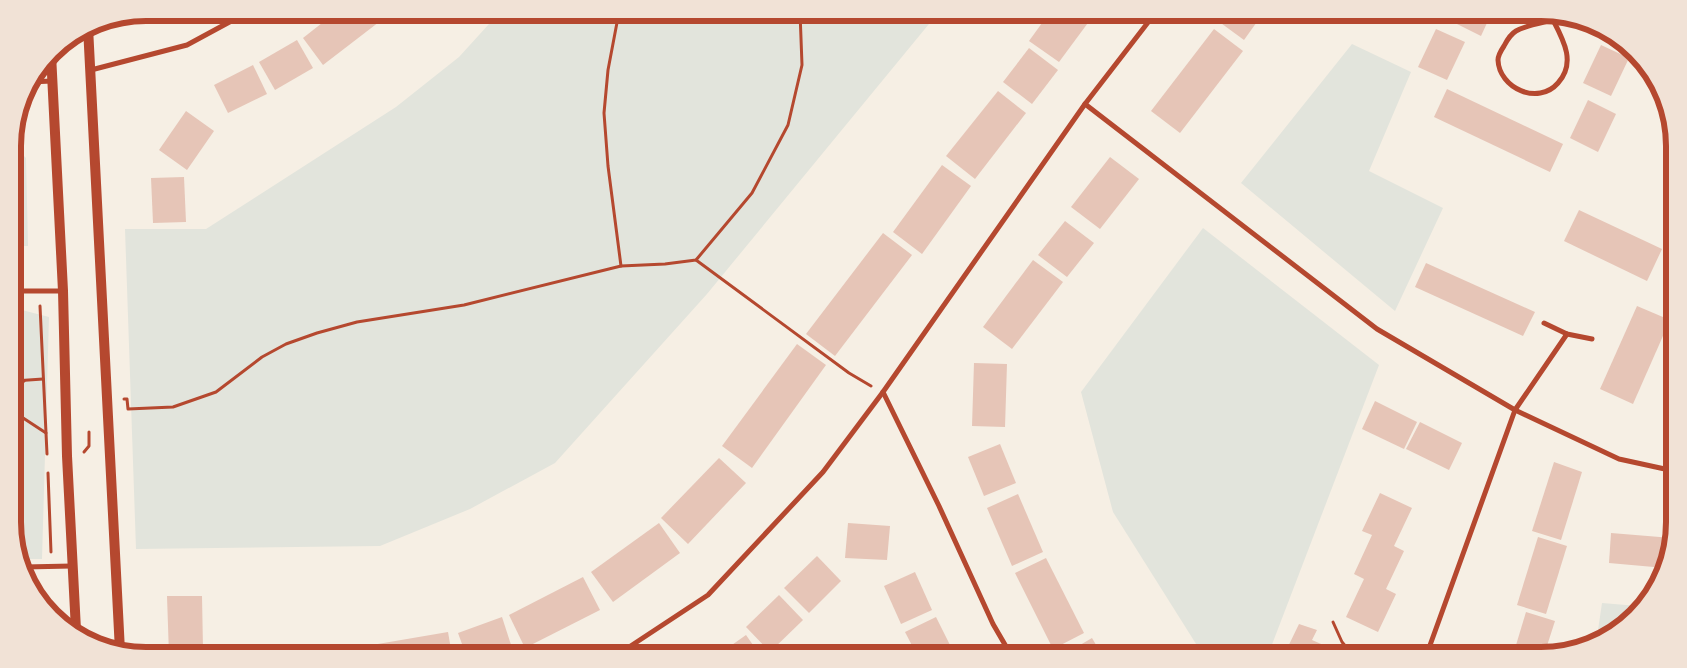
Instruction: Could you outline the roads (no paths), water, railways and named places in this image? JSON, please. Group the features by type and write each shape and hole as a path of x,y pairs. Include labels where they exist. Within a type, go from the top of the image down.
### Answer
{"main road":[{"path":"88,35 120,643"},
{"path":"51,65 63,290 67,456 76,625"}],"street":[{"path":"630,647 708,595 823,472 883,392 1085,104 1149,21"},
{"path":"1543,21 1516,31 1508,38 1498,59 1507,81 1524,93 1540,94 1552,90 1562,78 1567,66 1568,53 1556,22"},
{"path":"90,70 187,45 230,22"},
{"path":"39,82 52,81"},
{"path":"1085,104 1377,329 1515,410 1619,459 1666,469"},
{"path":"22,291 63,290"},
{"path":"1544,323 1567,334 1592,339"},
{"path":"1430,646 1515,410 1567,334"},
{"path":"883,392 939,506 993,624 1007,646"},
{"path":"30,567 73,566"}]}
